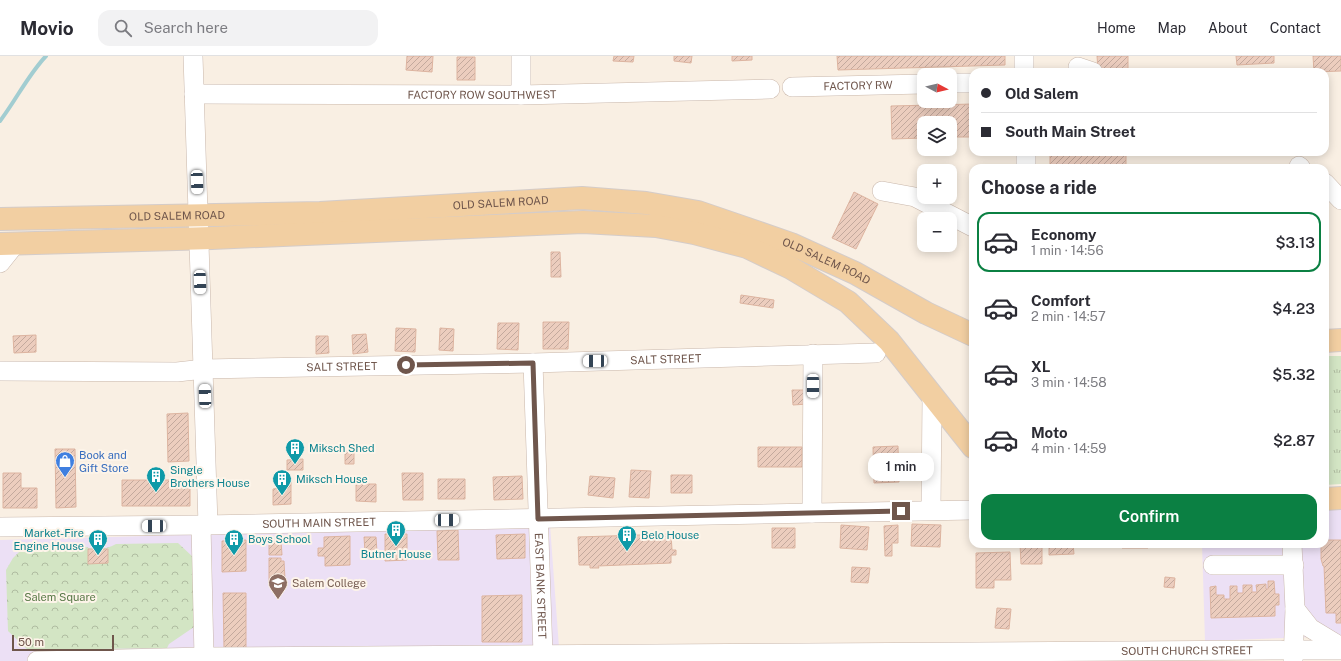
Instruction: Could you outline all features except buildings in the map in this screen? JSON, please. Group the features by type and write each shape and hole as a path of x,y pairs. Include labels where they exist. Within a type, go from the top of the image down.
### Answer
{"main road":[{"name":"OLD SALEM ROAD","path":"0,219 320,212 582,198 646,203 698,212 791,244 855,273 926,313 969,333"},
{"name":"OLD SALEM ROAD","path":"8,243 198,238 583,222 656,226 694,233 747,247 791,268 848,302 889,341 932,397 964,426 969,438"},
{"path":"1329,341 1341,340"},
{"path":"1329,499 1341,499"}],"street":[{"path":"193,56 197,215 204,369 204,657"},
{"path":"520,56 521,95"},
{"path":"1024,56 1024,68"},
{"path":"957,83 969,83"},
{"name":"FACTORY RW","path":"792,87 917,84"},
{"name":"FACTORY ROW SOUTHWEST","path":"194,94 521,95 770,89"},
{"path":"1329,188 1341,200"},
{"path":"882,191 915,197 969,225"},
{"path":"0,263 8,243"},
{"name":"SALT STREET","path":"0,371 177,372 204,369 533,363 876,352"},
{"path":"812,513 813,354"},
{"name":"EAST BANK STREET","path":"533,363 543,654"},
{"path":"931,510 932,397"},
{"path":"1329,509 1341,499"},
{"name":"SOUTH MAIN STREET","path":"0,527 204,525 969,510"},
{"path":"1212,565 1294,552 1295,609 1289,654"},
{"path":"1295,609 1310,628 1341,646"},
{"name":"SOUTH CHURCH STREET","path":"37,661 204,657 543,654 649,658 1289,654 1341,650"}],"shaded area":[{"path":"1329,509 1341,509 1341,636 1205,641 1202,548 1329,548"},
{"name":"Salem College","path":"550,525 560,661 0,661 0,540"}],"green space":[{"path":"1329,356 1341,356 1341,484 1329,485"},
{"name":"Salem Square","path":"178,543 193,557 194,627 169,644 167,648 28,650 8,631 6,570 13,558 26,545 81,544 85,547 98,549 107,548 116,544"}],"waterway":[{"path":"0,121 33,71 46,56"}],"place":[{"name":"Miksch Shed","path":"295,465"},
{"name":"Book and Gift Store","path":"65,478"},
{"name":"Single Brothers House","path":"156,493"},
{"name":"Miksch House","path":"282,496"},
{"name":"Butner House","path":"396,547"},
{"name":"Belo House","path":"627,552"},
{"name":"Market-Fire Engine House","path":"98,556"},
{"name":"Boys School","path":"234,556"},
{"name":"Salem College","path":"278,600"}],"route":[{"path":"406,365 533,363 538,519 901,511"}]}
